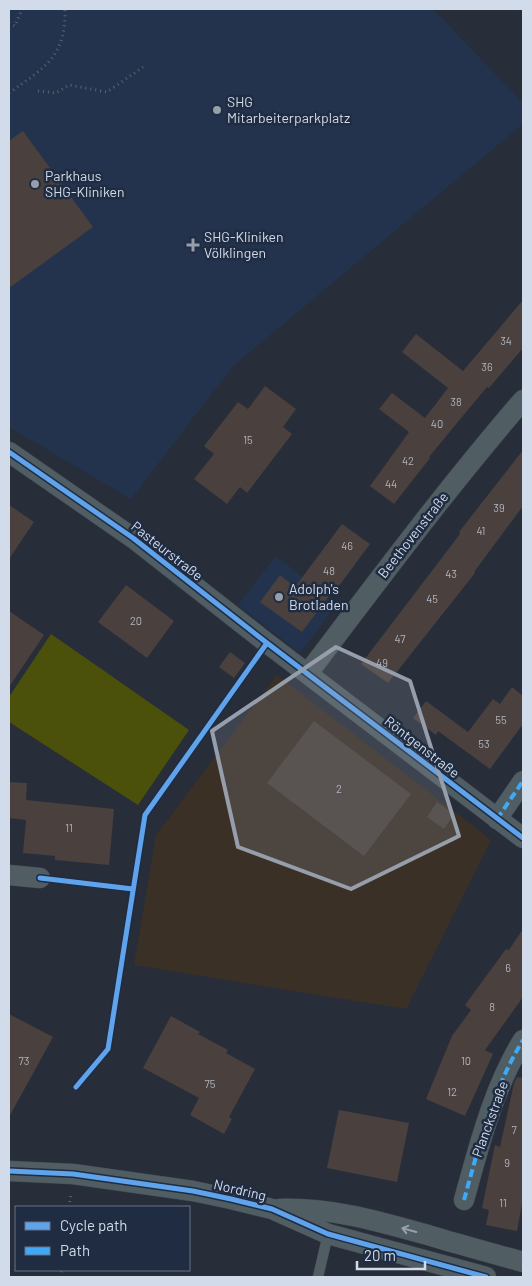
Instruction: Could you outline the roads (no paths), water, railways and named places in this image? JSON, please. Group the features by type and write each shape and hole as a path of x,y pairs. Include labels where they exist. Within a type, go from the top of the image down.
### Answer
{"street":[{"name":"Beethovenstraße","path":"308,674 429,513 523,400"},
{"name":"Pasteurstraße","path":"9,452 132,538 308,674"},
{"name":"Röntgenstraße","path":"308,674 523,838"},
{"path":"497,819 523,781"},
{"path":"9,875 40,878"},
{"name":"Planckstraße","path":"464,1200 483,1129 523,1040"},
{"name":"Nordring","path":"9,1171 73,1174 193,1192 272,1209 328,1234 486,1277"},
{"name":"Nordring","path":"272,1209 303,1208 366,1218 523,1262"}],"lane":[{"path":"318,1277 328,1234"}],"place":[{"name":"SHG Mitarbeiterparkplatz","path":"217,110"},
{"name":"Parkhaus SHG-Kliniken","path":"35,184"},
{"name":"SHG-Kliniken Völklingen","path":"193,245"},
{"name":"Adolph's Brotladen","path":"279,597"}]}
